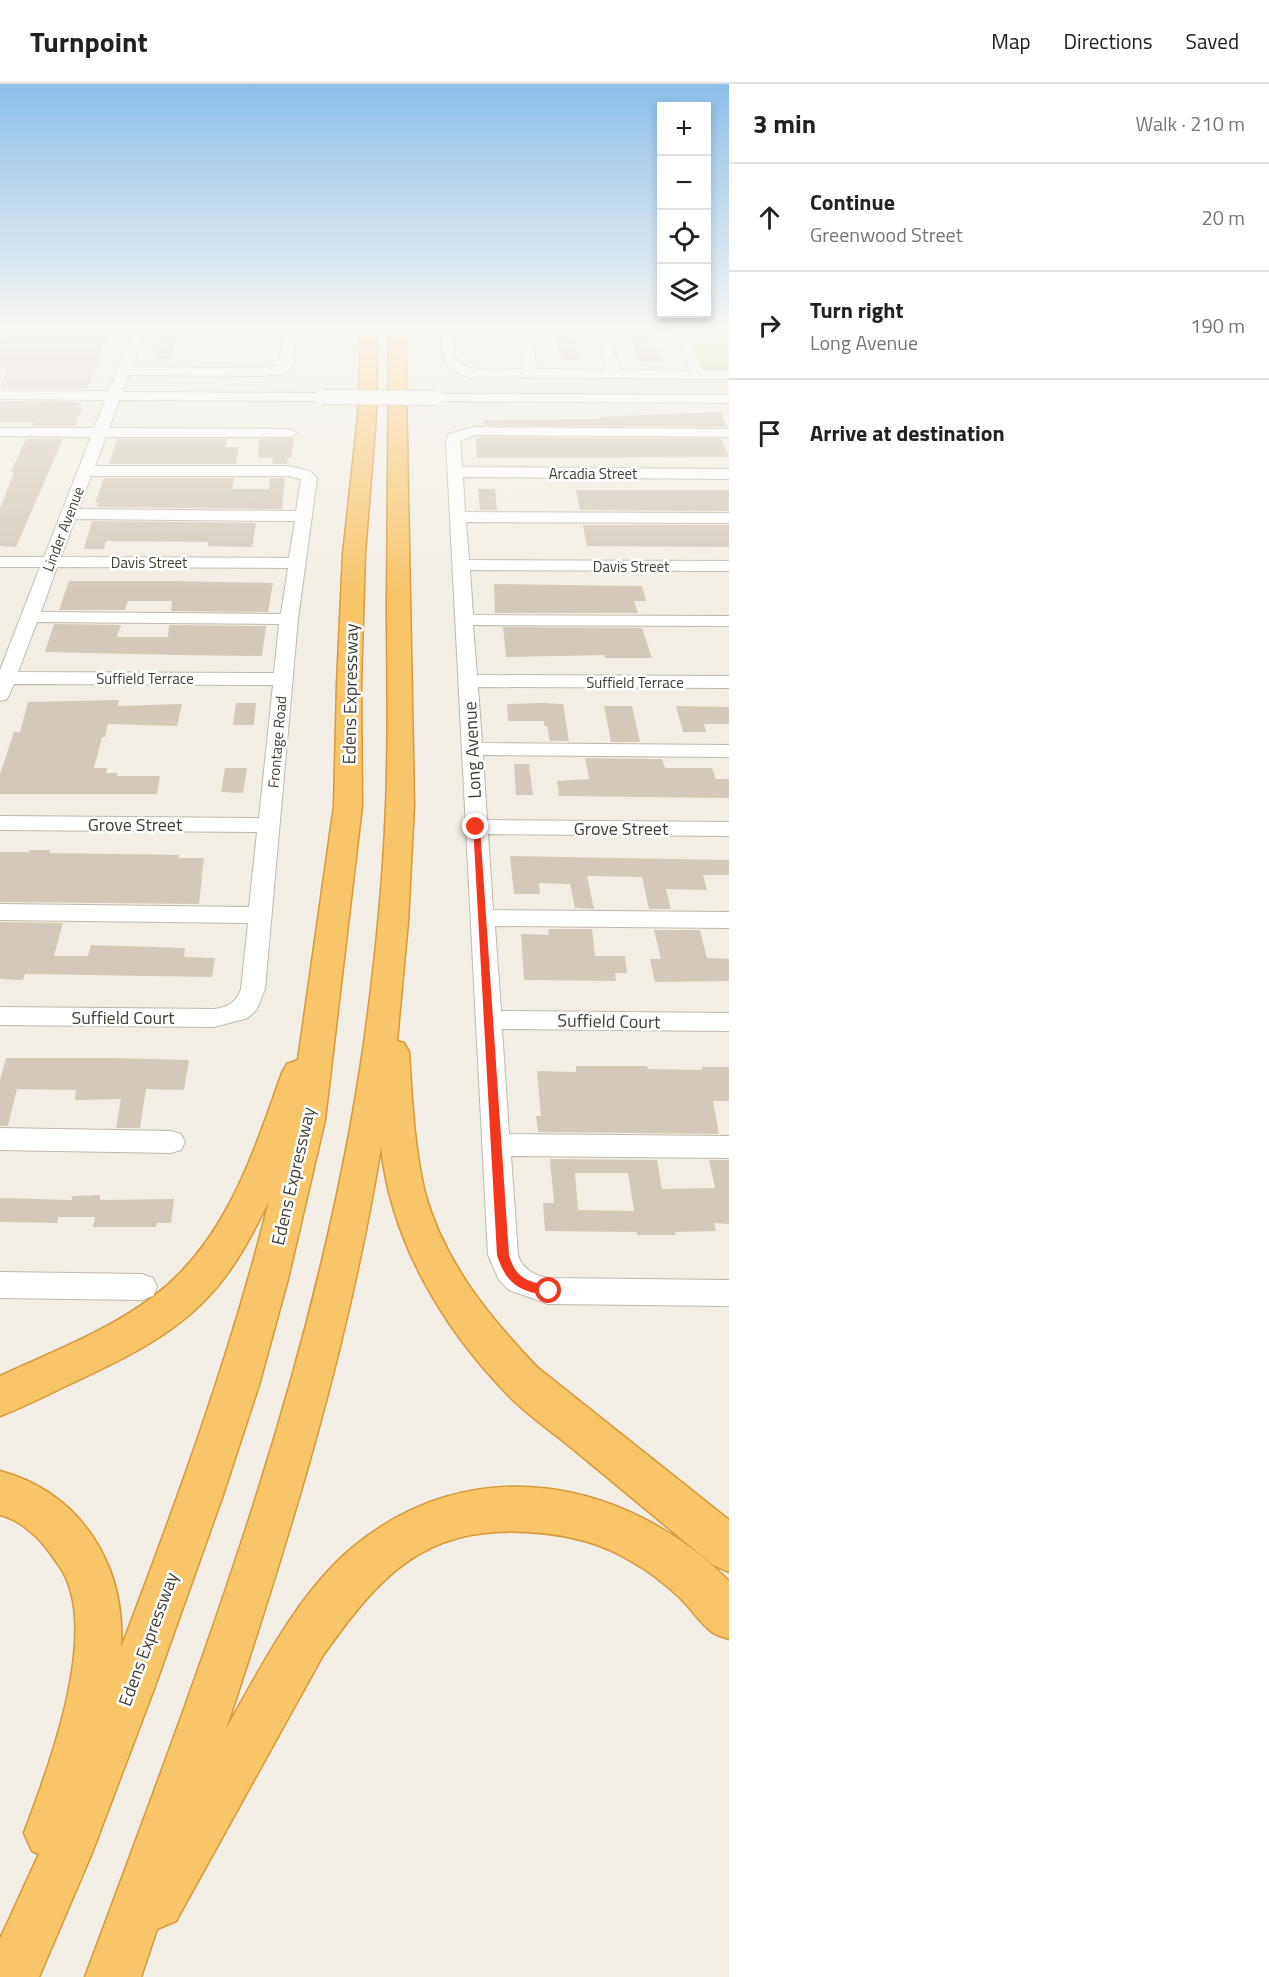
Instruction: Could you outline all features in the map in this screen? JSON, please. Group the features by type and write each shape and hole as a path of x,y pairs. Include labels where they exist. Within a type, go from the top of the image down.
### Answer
{"highway":[{"name":"Edens Expressway","path":"11,1977 66,1853 130,1689 201,1495 238,1385 269,1279 307,1120 348,806 354,554 367,418"},
{"path":"115,1977 236,1633 292,1449 348,1232 376,1076 387,982 399,828 397,418"},
{"path":"387,982 403,1172 412,1210 439,1272 476,1329 523,1382 729,1549"},
{"path":"0,1397 144,1324 169,1308 212,1263 231,1239 270,1155 321,1006"},
{"path":"0,1493 30,1505 51,1519 67,1536 82,1559 91,1583 98,1638 97,1672 91,1705 66,1789 0,1968"},
{"path":"115,1977 282,1677 305,1641 350,1580 373,1557 399,1539 421,1527 475,1510 503,1506 564,1512 621,1530 648,1546 702,1587 729,1616"}],"street":[{"name":"Linder Avenue","path":"3,686 106,418"},
{"path":"0,449 4,432 290,433"},
{"name":"Long Avenue","path":"729,433 474,432 458,434 453,441 503,1255 507,1269 517,1280 532,1288 549,1291 729,1293"},
{"name":"Frontage Road","path":"86,471 288,471 305,474 310,482 289,619 253,989 244,1010"},
{"name":"Arcadia Street","path":"456,472 729,474"},
{"path":"69,514 305,516"},
{"path":"459,517 729,518"},
{"name":"Davis Street","path":"0,562 297,563"},
{"name":"Davis Street","path":"461,565 729,567"},
{"path":"30,617 289,619"},
{"path":"465,620 729,621"},
{"name":"Suffield Terrace","path":"3,686 283,679"},
{"name":"Suffield Terrace","path":"468,681 729,682"},
{"path":"472,749 729,751"},
{"name":"Grove Street","path":"0,823 270,825"},
{"name":"Grove Street","path":"476,827 729,829"},
{"path":"0,912 260,915"},
{"path":"482,918 729,920"},
{"name":"Suffield Court","path":"0,1016 214,1018 231,1016 244,1010"},
{"name":"Suffield Court","path":"489,1020 729,1022"},
{"path":"0,1139 171,1142"},
{"path":"496,1145 729,1147"},
{"path":"0,1285 142,1287"}],"building":[{"path":"0,418 78,418 75,426 32,426 34,422 0,422"},
{"path":"724,418 727,427 484,425 483,420"},
{"path":"294,438 291,458 288,458 287,464 272,464 273,458 258,458 259,439"},
{"path":"476,438 721,439 729,457 477,458"},
{"path":"26,439 63,439 16,547 0,546 0,509 14,472 11,472"},
{"path":"117,439 227,439 225,447 239,447 236,464 109,464"},
{"path":"104,478 234,478 232,489 269,489 270,478 285,478 282,509 97,507 98,503 95,503"},
{"path":"478,489 495,489 497,510 480,510"},
{"path":"576,490 729,490 729,511 580,510"},
{"path":"92,521 256,523 252,547 208,546 208,542 106,541 104,549 84,549"},
{"path":"583,525 729,525 729,547 587,546"},
{"path":"69,581 273,583 268,612 171,611 172,601 128,601 125,610 59,610"},
{"path":"494,584 642,586 646,601 634,601 638,613 495,613"},
{"path":"54,624 121,625 117,637 168,637 169,625 266,626 262,656 45,652"},
{"path":"503,627 642,628 652,658 605,658 605,655 506,657"},
{"path":"119,700 118,706 182,704 177,726 108,724 105,737 102,737 94,768 107,768 106,773 117,773 117,776 160,776 157,794 0,794 0,774 14,732 20,732 28,702"},
{"path":"236,703 256,703 254,725 233,725"},
{"path":"507,704 563,704 569,741 550,741 544,721 508,721"},
{"path":"604,706 632,706 640,742 611,742"},
{"path":"676,706 729,707 729,724 704,724 706,732 683,732"},
{"path":"585,758 662,759 665,768 712,768 716,779 729,779 729,798 559,796 557,781 589,779"},
{"path":"514,764 529,764 533,795 516,795"},
{"path":"225,768 247,768 243,793 221,792"},
{"path":"30,850 50,850 49,853 179,855 179,858 204,858 199,904 0,902 0,852 29,852"},
{"path":"510,856 729,860 729,875 703,875 707,890 666,889 671,909 649,909 642,877 587,876 594,909 575,908 570,884 539,883 540,894 514,894"},
{"path":"0,922 63,923 54,956 88,956 91,945 185,948 184,957 215,958 212,977 25,974 23,980 0,979"},
{"path":"548,929 592,929 595,956 625,956 627,973 615,973 616,981 524,980 521,934 549,935"},
{"path":"654,930 700,930 707,958 729,959 729,981 655,982 650,959 661,959"},
{"path":"6,1058 189,1060 184,1090 146,1089 140,1128 116,1128 121,1099 75,1100 76,1090 17,1089 8,1126 0,1126 0,1080"},
{"path":"576,1066 647,1066 648,1069 702,1070 702,1067 729,1067 729,1101 713,1101 719,1134 538,1132 536,1116 541,1116 537,1071 576,1072"},
{"path":"550,1159 657,1160 662,1189 715,1188 709,1160 729,1160 729,1224 714,1223 716,1231 675,1232 676,1235 637,1235 637,1232 545,1231 543,1203 554,1203","holes":["575,1173 628,1173 634,1211 578,1210"]},
{"path":"100,1195 100,1200 174,1199 171,1223 157,1223 156,1227 93,1227 95,1217 58,1217 57,1223 0,1222 0,1198 72,1200 72,1196"}],"route":[{"path":"476,827 503,1255 507,1269 517,1280 532,1288 549,1291"}]}
